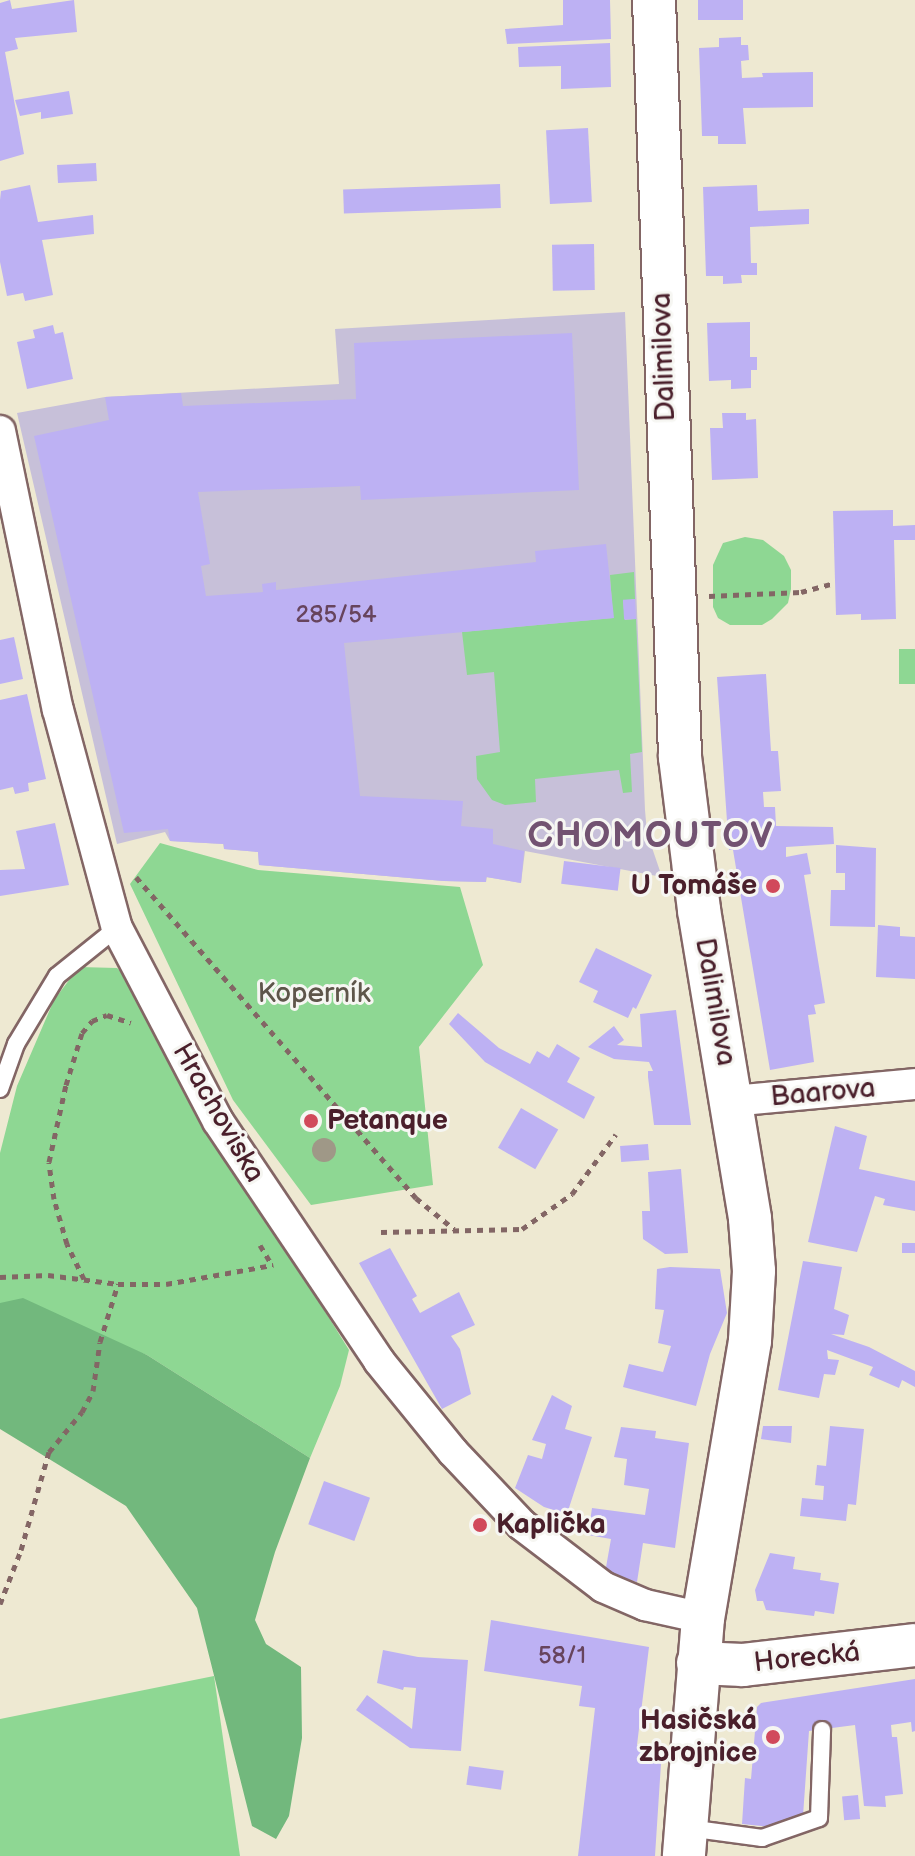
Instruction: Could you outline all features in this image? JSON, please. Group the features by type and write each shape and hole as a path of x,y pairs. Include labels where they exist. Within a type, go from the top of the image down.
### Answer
{"main road":[{"name":"Dalimilova","path":"654,0 672,598 685,808 750,1219 754,1303 703,1618 685,1842"},
{"name":"Horecká","path":"698,1663 743,1665 915,1645"}],"street":[{"name":"Hrachoviska","path":"0,431 58,710 117,928 218,1121 379,1361 453,1452 522,1525 603,1587 645,1605 703,1618"},
{"name":"Baarova","path":"732,1101 915,1084"}],"lane":[{"path":"0,1089 16,1044 57,976 117,928"},
{"path":"685,1842 762,1838 819,1818 822,1730"}],"path":[{"path":"672,598 801,592 835,583"},
{"path":"130,870 416,1198 454,1229"},
{"path":"84,1279 67,1244 54,1199 49,1162 66,1085 82,1033 92,1021 107,1015 126,1019 141,1031"},
{"path":"381,1232 522,1229 572,1194 616,1134"},
{"path":"257,1239 272,1265"},
{"path":"0,1277 48,1275 118,1284 193,1280 310,1261"},
{"path":"0,1604 21,1550 49,1452 82,1412 93,1391 100,1342 118,1284"}],"shaded area":[{"path":"625,312 645,810 647,833 662,877 525,851 521,883 487,877 486,882 444,881 259,865 258,852 224,849 223,844 170,841 165,832 117,844 17,413 105,397 339,384 335,329"}],"green space":[{"path":"745,537 763,540 784,556 791,570 788,603 762,625 730,625 718,618 713,607 713,565 723,543"},
{"path":"634,572 635,599 623,601 625,620 636,619 642,752 630,754 632,792 623,793 619,770 535,779 536,802 505,805 492,800 477,779 476,756 500,752 494,672 467,675 462,632 613,618 610,575"},
{"path":"899,649 915,649 915,684 899,684"},
{"name":"Koperník","path":"160,843 258,870 460,887 483,965 419,1047 433,1185 311,1205 233,1100 130,884"},
{"path":"79,967 117,968 138,986 203,1115 349,1350 340,1386 310,1458 147,1355 0,1303 0,1153 17,1086 54,1000"},
{"path":"23,1298 147,1355 310,1458 275,1552 255,1620 266,1644 301,1667 302,1738 289,1816 276,1839 252,1826 197,1608 126,1506 0,1429 0,1303"},
{"path":"214,1676 240,1856 0,1856 0,1719"}],"building":[{"path":"10,0 12,9 74,0 77,32 15,38 18,49 5,52 24,154 0,161 0,3"},
{"path":"563,0 610,0 611,39 507,44 505,29 563,25"},
{"path":"698,0 743,0 743,20 698,20"},
{"path":"741,37 741,45 748,45 749,60 741,61 742,78 763,77 762,73 813,72 813,107 743,108 746,144 718,144 718,136 702,136 699,48 719,47 719,38"},
{"path":"610,43 611,87 561,89 561,66 519,67 518,47"},
{"path":"69,91 73,114 41,119 41,112 20,116 15,100"},
{"path":"588,128 592,202 550,204 546,130"},
{"path":"96,163 97,181 58,183 57,165"},
{"path":"500,184 501,208 344,213 343,189"},
{"path":"30,185 38,222 93,215 94,234 42,240 53,295 25,301 23,293 7,296 0,262 0,200 1,191"},
{"path":"757,185 758,211 809,209 809,224 750,227 751,263 757,263 757,275 741,275 742,283 723,284 723,276 706,276 703,187"},
{"path":"594,244 595,290 553,291 552,245"},
{"path":"750,322 750,357 757,357 757,370 751,370 751,388 731,389 731,380 709,381 707,323"},
{"path":"53,325 55,334 63,332 73,379 27,389 17,342 35,338 33,330"},
{"path":"572,333 579,490 361,500 360,486 198,492 210,564 201,566 206,596 263,592 262,584 276,582 276,590 536,562 535,551 606,544 614,618 344,643 360,796 463,801 461,826 493,829 493,844 524,851 521,883 486,877 486,882 444,881 259,865 258,852 224,849 224,844 170,841 168,829 124,833 34,436 109,420 105,397 181,393 183,406 356,399 354,343"},
{"path":"722,413 746,413 746,420 756,419 758,478 712,480 710,428 723,428"},
{"path":"893,510 893,526 915,525 915,540 894,540 896,619 861,620 861,614 836,615 833,511"},
{"path":"635,599 636,619 624,620 623,600"},
{"path":"14,637 23,679 0,684 0,640"},
{"path":"766,674 771,751 778,751 781,791 763,792 764,807 775,807 776,826 833,827 834,844 786,847 786,857 807,853 811,874 804,875 825,1003 814,1005 816,1014 808,1015 814,1062 770,1070 733,850 729,850 717,677"},
{"path":"27,694 46,779 28,783 29,791 15,794 13,787 0,790 0,700"},
{"path":"55,823 69,885 0,896 0,870 25,869 16,831"},
{"path":"836,845 876,848 875,927 830,926 831,890 845,890 845,873 836,873"},
{"path":"564,861 621,868 618,891 561,884"},
{"path":"878,925 900,927 900,936 915,937 915,979 876,977"},
{"path":"596,948 652,975 636,1009 633,1007 628,1018 593,1002 598,991 579,982"},
{"path":"676,1010 691,1125 654,1125 648,1077 648,1071 653,1071 649,1062 614,1059 588,1047 614,1026 624,1040 617,1045 642,1047 640,1014"},
{"path":"458,1013 499,1048 530,1064 537,1051 549,1058 557,1044 580,1058 567,1082 595,1097 584,1119 485,1062 449,1024"},
{"path":"521,1108 558,1130 535,1169 498,1148"},
{"path":"835,1126 867,1136 859,1169 915,1181 915,1211 883,1205 885,1199 875,1196 857,1252 808,1242"},
{"path":"648,1144 649,1160 621,1162 620,1146"},
{"path":"681,1169 688,1253 665,1254 643,1239 642,1211 650,1211 648,1172"},
{"path":"902,1243 915,1243 915,1253 902,1253"},
{"path":"390,1248 417,1296 412,1299 420,1313 459,1292 475,1325 451,1336 460,1349 471,1394 442,1409 359,1263"},
{"path":"803,1261 842,1267 834,1309 849,1315 844,1335 831,1334 869,1347 915,1371 915,1387 902,1380 899,1388 869,1375 873,1367 827,1350 828,1359 839,1360 835,1375 824,1374 819,1398 778,1390"},
{"path":"657,1269 720,1269 727,1313 710,1354 696,1406 623,1387 629,1364 663,1372 671,1346 658,1343 664,1310 655,1309"},
{"path":"552,1395 572,1406 565,1429 592,1437 567,1514 544,1507 515,1488 528,1455 542,1459 546,1444 532,1440"},
{"path":"763,1426 792,1426 791,1443 761,1439"},
{"path":"830,1426 864,1429 856,1505 848,1504 846,1521 800,1516 802,1498 823,1500 824,1486 815,1485 817,1465 826,1466"},
{"path":"621,1427 656,1431 655,1438 689,1443 675,1548 643,1543 637,1582 605,1573 611,1539 588,1535 592,1508 645,1515 649,1489 624,1485 627,1459 614,1457"},
{"path":"324,1481 370,1498 354,1541 308,1524"},
{"path":"476,1519 482,1519 487,1527 485,1533 476,1535 471,1530 471,1524"},
{"path":"770,1553 795,1557 793,1569 821,1573 820,1580 839,1583 834,1614 815,1611 814,1616 766,1610 763,1601 757,1601 755,1590"},
{"path":"491,1620 649,1647 637,1745 662,1748 655,1856 578,1856 595,1708 579,1706 582,1686 484,1671"},
{"path":"383,1650 418,1657 468,1660 461,1751 410,1748 356,1710 367,1695 412,1729 416,1688 404,1687 403,1690 377,1683"},
{"path":"915,1679 915,1731 912,1732 911,1722 891,1725 892,1737 897,1737 903,1794 885,1796 886,1807 864,1806 855,1725 809,1731 803,1816 773,1827 742,1824 745,1778 751,1779 757,1707 761,1703"},
{"path":"469,1766 504,1771 501,1790 466,1785"},
{"path":"858,1795 860,1819 844,1820 842,1796"}],"place":[{"name":"U Tomáše","path":"773,886"},
{"name":"Petanque","path":"311,1121"},
{"name":"Kaplička","path":"480,1525"},
{"name":"Hasičská zbrojnice","path":"773,1737"}],"district":[{"name":"CHOMOUTOV","path":"651,837"}]}
